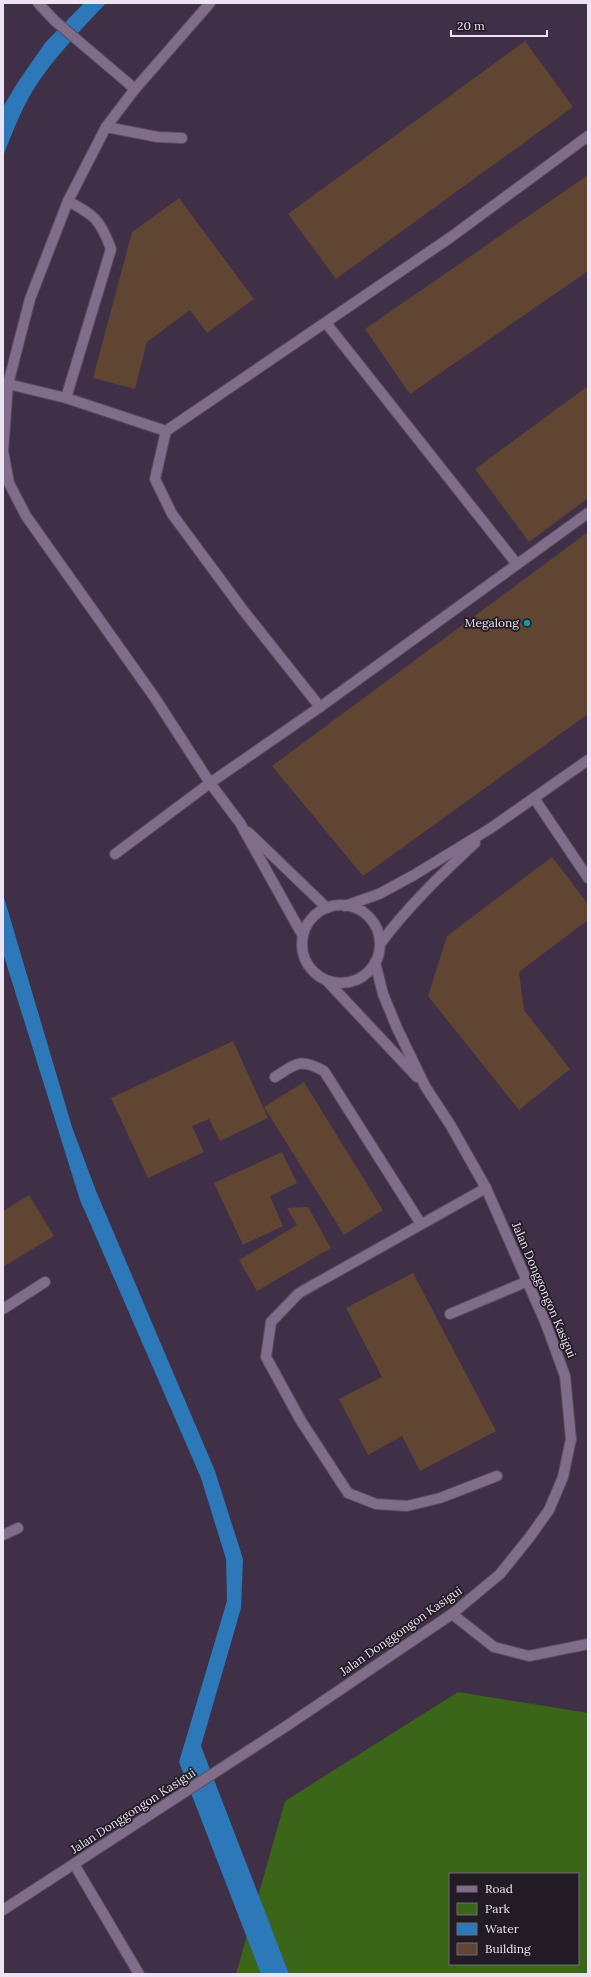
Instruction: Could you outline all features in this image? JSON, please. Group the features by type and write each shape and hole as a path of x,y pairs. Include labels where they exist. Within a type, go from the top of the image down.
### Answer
{"street":[{"path":"38,3 55,21 135,89"},
{"path":"210,3 135,89 106,127 68,200 30,299 8,384 3,451 9,483 26,516 155,698 210,783 240,823 303,936"},
{"path":"106,127 158,136 182,138"},
{"path":"320,707 253,622 172,514 156,479 166,431 452,237 588,136"},
{"path":"66,398 111,249 105,232 93,214 68,200"},
{"path":"326,323 516,563"},
{"path":"8,384 66,398 166,431"},
{"path":"115,854 210,783 320,707 516,563 588,513"},
{"path":"345,906 379,894 414,875 491,828 588,760"},
{"path":"534,798 588,878"},
{"path":"240,823 327,908"},
{"path":"380,944 400,917 431,883 491,828"},
{"path":"376,962 369,971 350,982 338,984 327,981 318,976 310,968 304,958 302,947 303,936 307,924 316,915 327,908 335,906 356,908 366,914 373,922 378,932 380,944 376,962 383,994 397,1028 425,1086"},
{"path":"327,981 425,1086"},
{"path":"275,1077 295,1064 309,1063 324,1071 421,1224"},
{"name":"Jalan Donggongon Kasigui","path":"3,1910 288,1725 452,1614 500,1574 549,1510 564,1477 571,1439 565,1376 528,1280 486,1188 451,1126 425,1086"},
{"path":"486,1188 299,1293 271,1322 266,1357 301,1421 348,1493 376,1504 407,1506 440,1498 497,1476"},
{"path":"450,1314 528,1280"},
{"path":"3,1309 46,1282"},
{"path":"3,1535 18,1528"},
{"path":"452,1614 494,1647 529,1656 588,1644"},
{"path":"74,1864 139,1974"}],"green space":[{"path":"458,1692 588,1713 588,1974 236,1974 285,1801"}],"water":[{"path":"84,3 106,3 48,68 24,107 3,156 3,107 45,43"},
{"path":"3,894 72,1127 96,1191 215,1471 243,1559 241,1608 201,1746 289,1974 261,1974 179,1762 227,1601 226,1559 201,1478 80,1200 3,953"}],"building":[{"path":"525,41 573,107 336,279 288,214"},
{"path":"588,175 588,271 410,394 365,329"},
{"path":"179,198 254,299 207,333 190,310 147,342 135,389 93,378 132,232"},
{"path":"588,386 588,498 529,542 475,469"},
{"name":"Megalong","path":"588,532 588,714 363,876 272,766"},
{"path":"552,857 588,904 588,920 519,972 524,1010 570,1069 519,1110 428,996 447,936"},
{"path":"233,1041 268,1118 220,1141 209,1119 192,1126 204,1152 148,1178 111,1098"},
{"path":"304,1082 383,1210 344,1235 264,1107"},
{"path":"282,1152 297,1183 270,1196 283,1226 243,1245 214,1183"},
{"path":"29,1195 54,1236 3,1267 3,1211"},
{"path":"308,1207 331,1248 257,1291 239,1260 297,1225 287,1208"},
{"path":"413,1273 496,1431 420,1471 402,1436 368,1455 339,1399 382,1377 346,1308"}],"place":[{"name":"Megalong","path":"527,623"}]}
